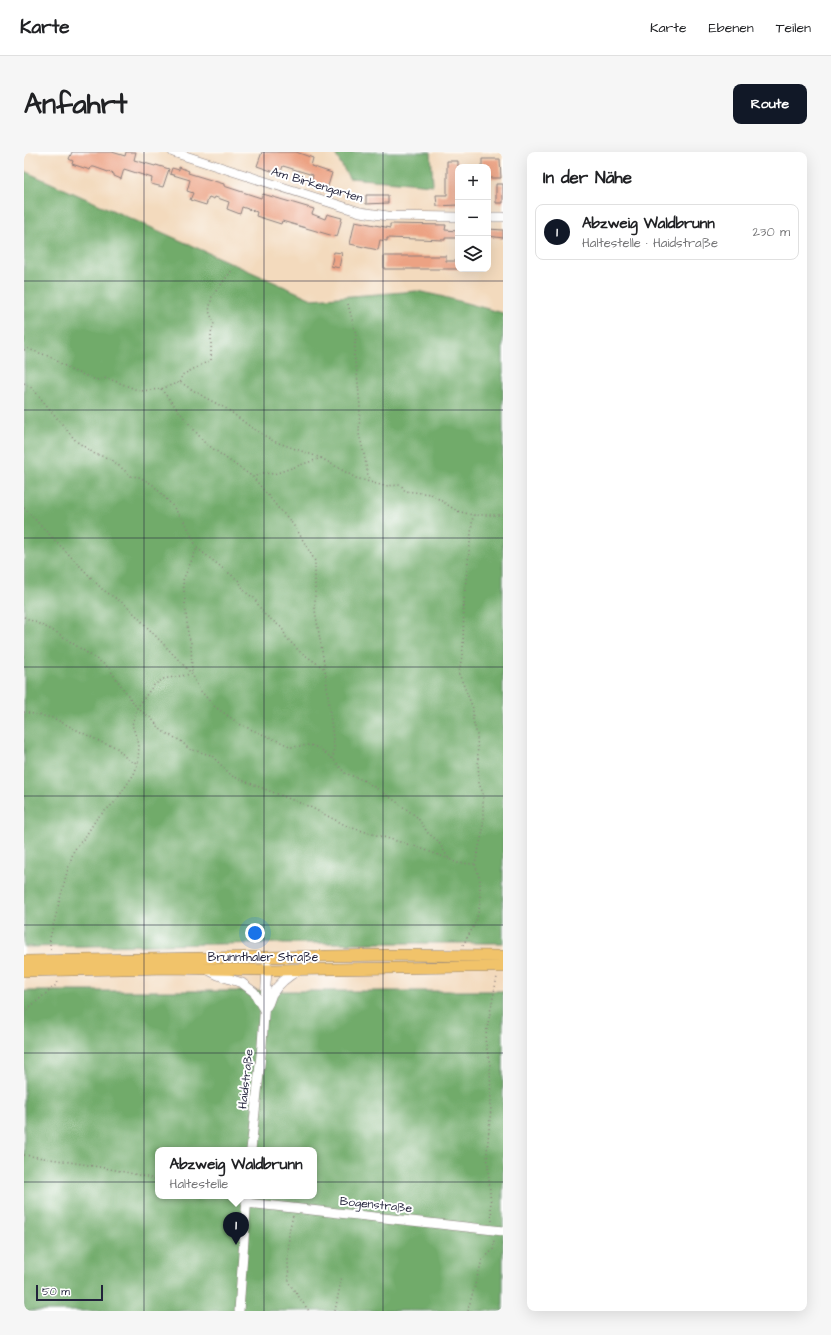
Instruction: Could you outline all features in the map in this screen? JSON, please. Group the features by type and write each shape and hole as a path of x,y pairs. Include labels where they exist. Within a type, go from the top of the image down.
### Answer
{"main road":[{"name":"Brunnthaler Straße","path":"24,961 390,955 503,956"},
{"name":"Brunnthaler Straße","path":"24,971 170,968 208,970 299,970 501,967"}],"street":[{"name":"Am Birkengarten","path":"173,152 360,212 388,216 455,217"},
{"path":"491,217 503,217"},
{"name":"Haidstraße","path":"251,1147 264,1010 267,957"},
{"path":"208,970 242,983 254,992 264,1010"},
{"name":"Haidstraße","path":"264,1010 278,985 299,970"},
{"path":"240,1311 246,1200"},
{"name":"Bogenstraße","path":"246,1200 296,1209 499,1230"}],"path":[{"path":"180,382 182,375 211,360 211,333 214,323 209,311 212,296 233,269"},
{"path":"348,304 356,334 354,355 360,406 359,434 369,481"},
{"path":"24,350 28,349 51,357 71,370 96,380 107,378 140,391 160,389 180,382"},
{"path":"180,382 227,409 252,428 273,441 321,458 356,478 384,486 401,485 406,491 431,494 457,511 473,515 503,515"},
{"path":"24,383 33,389 76,441 95,454 111,459 131,476 139,477 152,484 171,504 186,524 197,548 239,581 245,592 254,598 264,614 282,628 286,637 299,651 325,669"},
{"path":"160,389 204,442 253,477 297,530 315,561 315,610 325,669 334,747 333,759"},
{"path":"253,477 264,473 274,474 321,458"},
{"path":"24,508 103,590 126,605 192,674 199,689 214,706 241,725 292,747 310,745 319,748 333,759 346,774 365,781 417,817 428,833 438,841 449,859"},
{"path":"465,942 476,922 480,904 480,880 475,864 483,830 483,793 479,784 477,734 473,720 473,708 460,674 463,648 464,598 473,515"},
{"path":"192,674 191,643 188,634 183,580 197,548"},
{"path":"24,617 56,632 108,667 136,708 152,719 162,731 181,741 189,749 211,754 232,776 310,807 349,827 417,846 457,863 475,864"},
{"path":"50,949 50,938 74,850 85,837 97,818 115,802 134,774 138,763 139,744 132,725 136,708 153,686 164,679 192,674"},
{"path":"24,712 53,718 103,743 116,747 129,761 138,763"},
{"path":"468,1311 482,1260 493,1250 499,1230 492,1218 488,1174 487,1152 491,1107 490,1065 485,1039 501,967"},
{"path":"24,1012 56,985"},
{"path":"24,1155 70,1162 155,1179"},
{"path":"296,1209 289,1231 289,1283 309,1311"},
{"path":"335,1311 342,1276"}],"green space":[{"path":"334,152 431,152 433,185 349,178"},
{"path":"24,171 312,299 417,291 503,313 503,943 283,943 24,947"},
{"path":"24,991 503,991 503,1311 24,1311"}],"building":[{"path":"72,152 112,152 125,156 126,152 136,152 134,160 169,169 163,187 151,184 152,178 124,169 121,179 114,176 114,174 94,167 91,167 90,170 72,164 73,161 69,159"},
{"path":"262,152 296,152 313,158 311,166 332,173 327,189 311,183 313,175 283,166 280,174 257,166"},
{"path":"482,159 500,159 501,178 491,178 491,164 482,164"},
{"path":"447,161 458,161 458,164 455,164 455,205 437,206 436,195 447,195"},
{"path":"179,167 189,171 188,173 224,184 224,186 261,198 263,194 314,209 312,214 325,219 327,214 342,218 337,237 282,221 281,224 256,216 257,212 242,207 240,214 227,209 229,202 215,197 214,199 209,197 206,205 190,200 193,193 187,191 190,180 170,174 172,168 179,170"},
{"path":"496,184 503,184 503,203 496,203"},
{"path":"366,195 388,195 388,203 366,204"},
{"path":"355,221 390,228 390,224 446,225 445,230 455,231 455,238 445,238 445,240 387,238 387,241 380,240 378,250 350,244"},
{"path":"491,229 503,230 503,238 491,236"},
{"path":"334,252 342,253 339,268 331,266"},
{"path":"384,256 446,256 446,261 455,261 455,269 384,269"}],"place":[{"name":"Abzweig Waldbrunn","path":"236,1245"}]}
